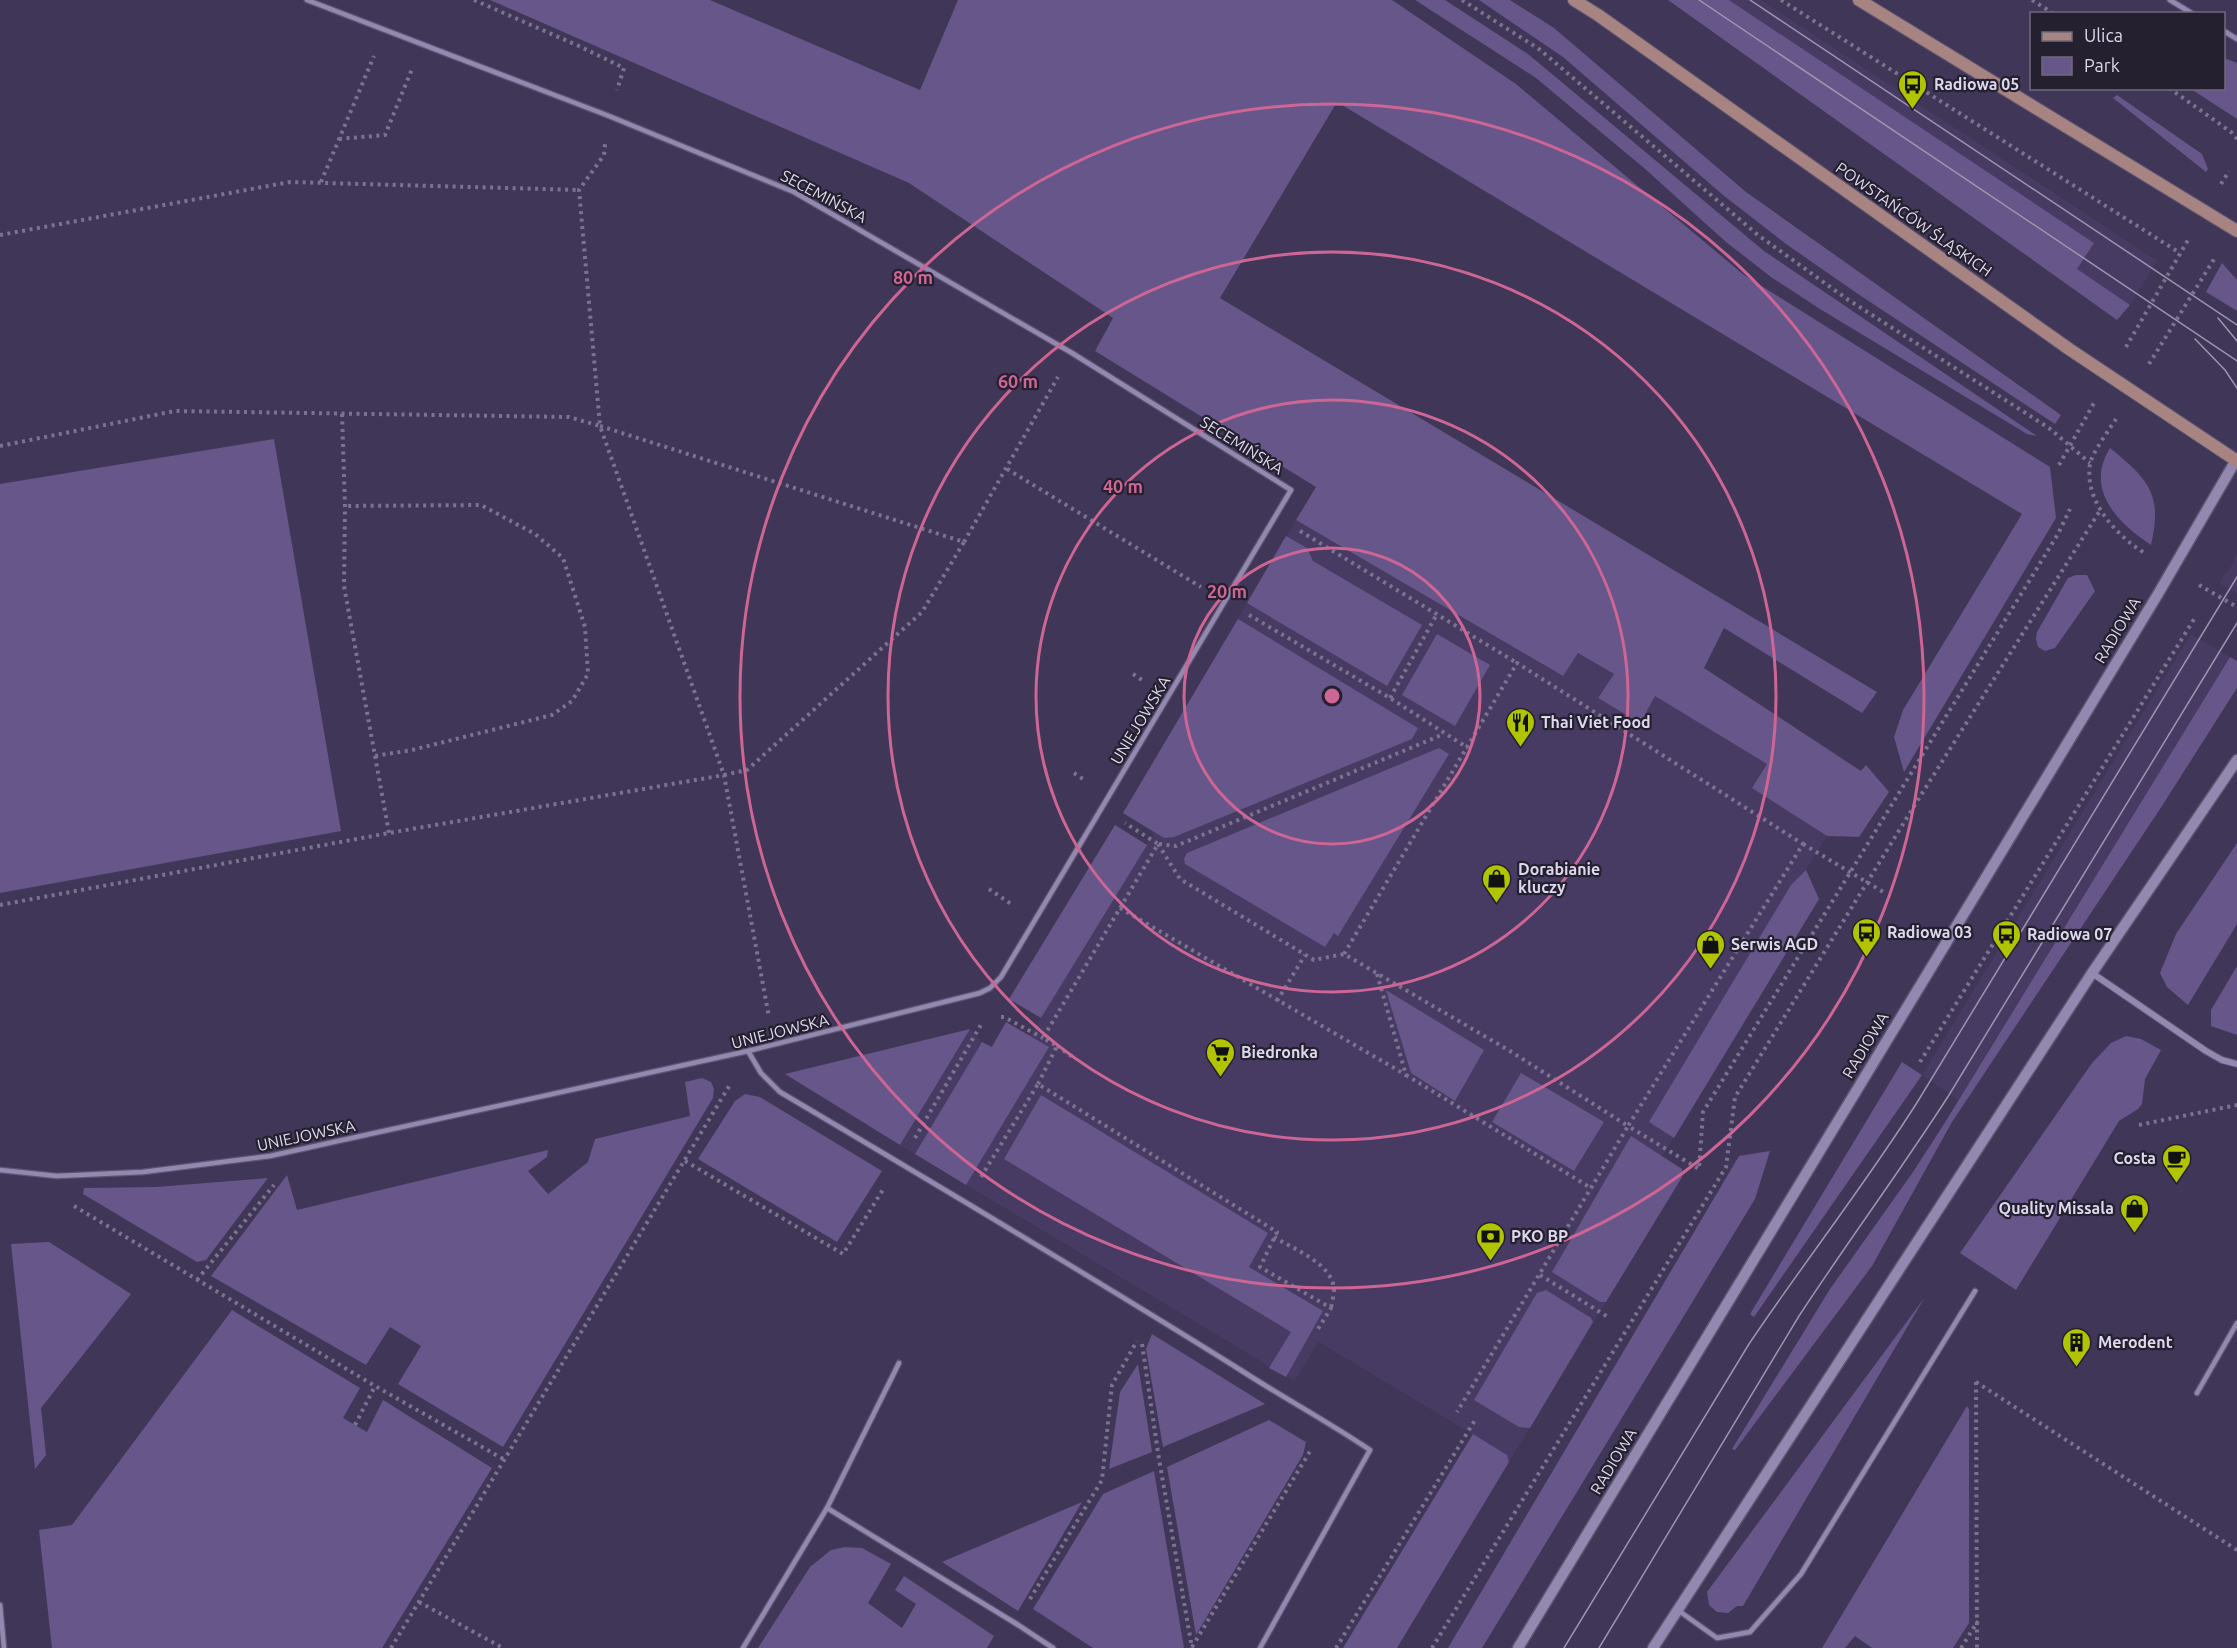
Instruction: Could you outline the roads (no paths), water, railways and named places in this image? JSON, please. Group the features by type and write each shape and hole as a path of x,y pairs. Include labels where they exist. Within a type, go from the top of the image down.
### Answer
{"main road":[{"name":"POWSTAŃCÓW ŚLĄSKICH","path":"1574,0 1607,21 2109,377 2237,460"},
{"path":"1859,0 2235,230"}],"street":[{"name":"RADIOWA","path":"1518,1648 2146,614 2237,460"},
{"path":"1653,1648 2092,973 2237,760"},
{"path":"2092,973 2206,1051 2222,1060 2237,1064"}],"lane":[{"name":"SECEMIŃSKA","path":"307,0 609,116 794,192 1072,353 1292,490"},
{"path":"2170,0 2190,12"},
{"name":"UNIEJOWSKA","path":"0,1170 57,1176 143,1172 270,1156 748,1052 980,993 990,988 1001,977 1292,490"},
{"path":"748,1052 761,1073 780,1092 1147,1311 1370,1450 1260,1648"},
{"path":"1677,1610 1717,1638 1750,1632 1801,1574 1975,1292"},
{"path":"2197,1393 2237,1323"},
{"path":"743,1648 827,1508 899,1363"},
{"path":"827,1508 1053,1648"},
{"path":"0,1605 4,1648"}],"tram line":[{"path":"1699,0 2237,361"},
{"path":"1750,0 2237,325"},
{"path":"2218,318 2237,341"},
{"path":"2195,339 2225,370 2237,388"},
{"path":"1564,1648 1749,1344 1918,1101 2237,577"},
{"path":"1599,1648 1799,1316 1949,1095 2237,623"}],"place":[{"name":"Radiowa 05","path":"1913,110"},
{"name":"Thai Viet Food","path":"1520,748"},
{"name":"Dorabianie kluczy","path":"1497,904"},
{"name":"Radiowa 03","path":"1866,958"},
{"name":"Radiowa 07","path":"2006,960"},
{"name":"Serwis AGD","path":"1710,970"},
{"name":"Biedronka","path":"1220,1078"},
{"name":"Costa","path":"2177,1184"},
{"name":"Quality Missala","path":"2135,1234"},
{"name":"PKO BP","path":"1490,1262"},
{"name":"Merodent","path":"2077,1368"}]}
